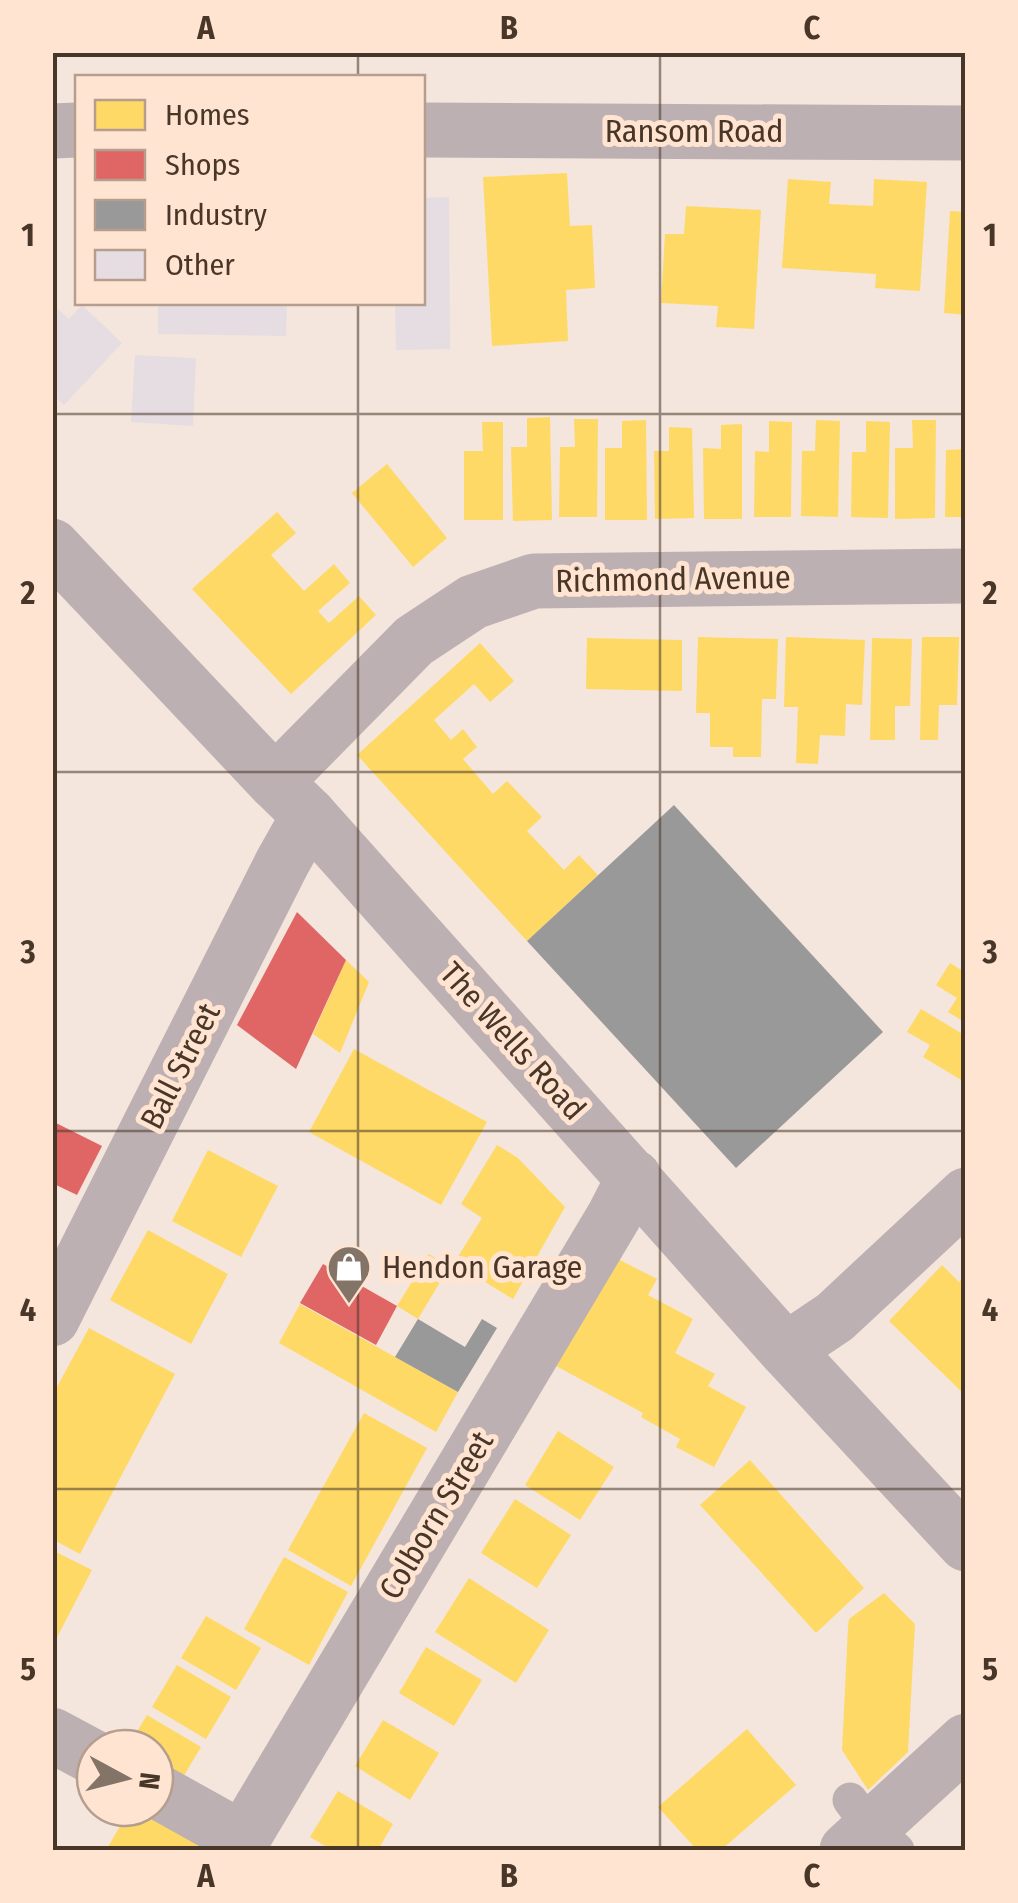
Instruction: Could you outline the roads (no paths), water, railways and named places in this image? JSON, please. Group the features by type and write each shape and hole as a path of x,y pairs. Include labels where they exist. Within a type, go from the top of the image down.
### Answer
{"street":[{"name":"Ransom Road","path":"425,130 966,132"},
{"name":"The Wells Road","path":"52,546 292,799 786,1350 966,1544"},
{"name":"Richmond Avenue","path":"292,799 414,641 474,602 534,581 966,576"},
{"name":"Ball Street","path":"52,1319 282,863 292,799"},
{"name":"Colborn Street","path":"240,1844 634,1178"},
{"path":"786,1350 836,1317 966,1195"},
{"path":"52,1735 75,1747"},
{"path":"866,1832 966,1741"},
{"path":"175,1803 240,1844"}],"place":[{"name":"Hendon Garage","path":"349,1305"}]}
